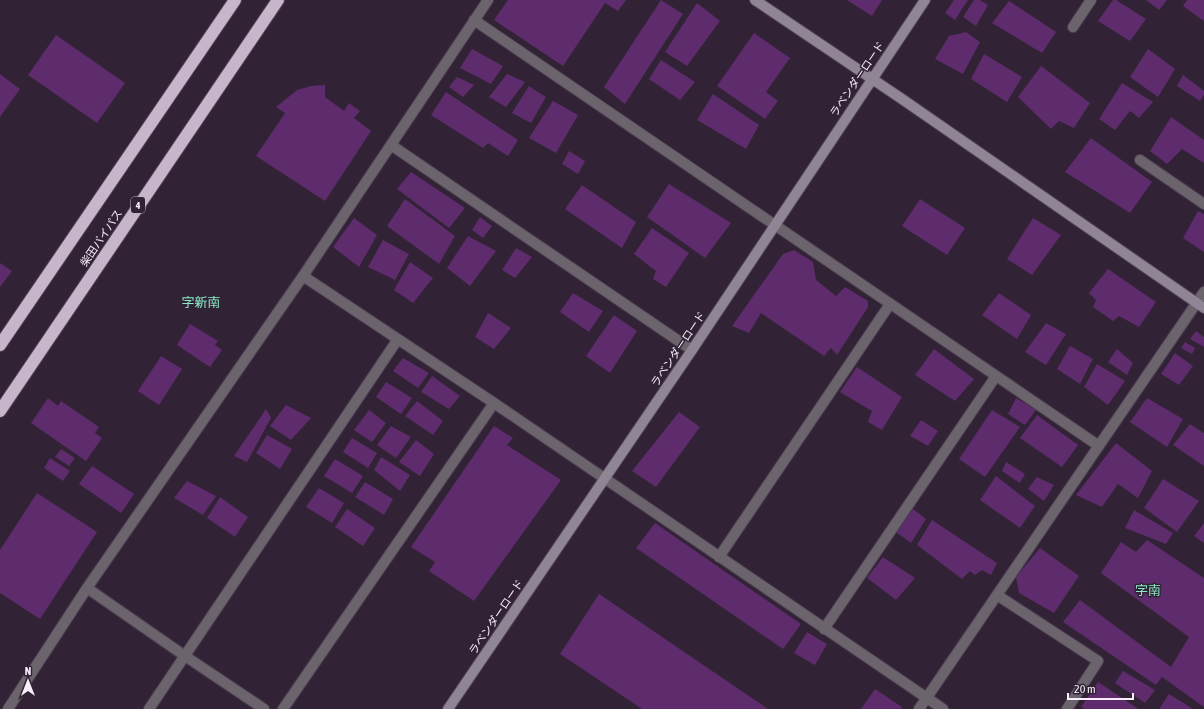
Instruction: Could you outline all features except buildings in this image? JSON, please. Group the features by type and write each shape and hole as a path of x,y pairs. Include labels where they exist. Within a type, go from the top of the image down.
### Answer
{"highway":[{"path":"0,345 235,0"},
{"name":"柴田バイパス","path":"0,411 278,0"}],"street":[{"path":"8,709 88,588 303,276 488,0"},
{"path":"755,0 1200,305"},
{"name":"ラベンダーロード","path":"448,709 692,350 925,0"},
{"path":"1073,27 1091,0"},
{"path":"474,20 1099,446"},
{"path":"391,146 692,350"},
{"path":"1140,160 1204,204"},
{"path":"303,276 494,403 943,709"},
{"path":"919,709 1099,446 1200,305 1204,292"},
{"path":"719,557 890,304"},
{"path":"148,709 398,339"},
{"path":"824,629 996,376"},
{"path":"283,709 494,403"},
{"path":"88,588 184,656 264,709"},
{"path":"997,595 1098,661 1066,709"}],"district":[{"name":"字新南","path":"201,302"},
{"name":"字南","path":"1148,590"}]}
